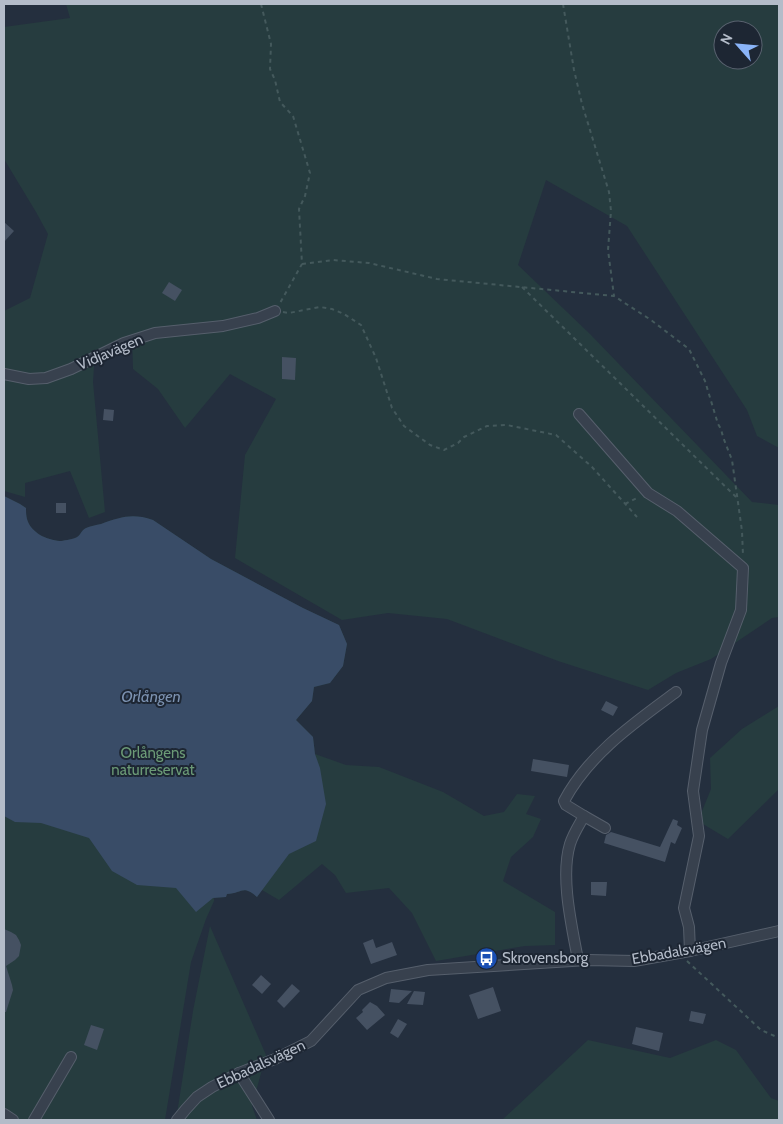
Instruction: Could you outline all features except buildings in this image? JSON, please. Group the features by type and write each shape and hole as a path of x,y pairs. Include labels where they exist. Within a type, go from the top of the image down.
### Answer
{"street":[{"name":"Vidjavägen","path":"4,374 29,379 46,378 71,369 124,343 155,333 223,326 258,318 276,311"},
{"path":"579,414 648,493 677,511 743,568 741,610 721,663 702,730 693,791 699,836 684,908 690,927 690,951"},
{"path":"605,828 566,805 564,801 585,770 606,747 676,692"},
{"path":"578,960 569,910 566,869 570,844 584,816"},
{"name":"Ebbadalsvägen","path":"178,1120 198,1097 212,1087 275,1060 311,1041 358,990 386,978 428,970 578,960 634,961 690,951 779,931"},
{"path":"34,1120 71,1057"},
{"path":"240,1074 269,1120"},
{"path":"4,1114 14,1120"}],"path":[{"path":"261,4 271,44 270,69 275,80 280,102 293,116 310,173 305,196 299,209 302,264 276,311 289,313 320,308 332,309 344,314 361,326 376,358 392,408 404,426 430,445 444,450 458,443 464,437 487,426 507,426 556,434 592,467 637,517"},
{"path":"563,4 574,70 582,104 609,192 611,211 608,250 614,296"},
{"path":"302,264 333,260 369,263 436,279 614,296 651,320 689,348 705,381 718,424 732,460 742,531 743,568"},
{"path":"522,287 737,498"},
{"path":"625,504 648,493"},
{"path":"678,953 761,1030 779,1038"}],"green space":[{"path":"66,4 779,4 779,448 757,436 747,410 627,226 546,180 518,265 590,334 752,502 779,505 779,617 772,618 711,659 676,673 648,690 558,661 447,619 388,613 342,620 235,558 245,455 276,399 230,374 185,428 158,389 133,369 132,335 95,351 93,382 105,512 89,518 70,471 25,483 25,497 4,491 4,311 30,298 48,234 4,159 4,27 70,18"},
{"name":"Orlångens naturreservat","path":"4,496 26,508 29,524 36,532 45,537 61,541 75,538 88,527 121,518 133,516 153,520 211,559 339,625 347,644 343,666 330,683 314,687 312,701 296,720 313,737 315,754 346,765 379,767 443,792 484,816 504,812 517,794 535,796 526,814 541,819 533,837 511,857 503,881 555,912 555,945 525,946 436,961 412,913 389,888 346,893 335,875 322,864 279,900 262,890 257,897 245,890 227,894 226,897 214,898 191,962 165,1120 4,1120"},
{"path":"779,706 779,789 728,839 698,821 711,789 710,758 742,729"},
{"path":"210,926 266,1055 252,1106 257,1120 176,1120 193,1011"},
{"path":"588,1040 670,1058 716,1040 736,1050 771,1098 779,1101 779,1120 502,1120"}],"water":[{"name":"Orlången","path":"4,496 26,508 29,524 36,532 45,537 61,541 75,538 88,527 121,518 133,516 153,520 211,559 339,625 347,644 343,666 330,683 314,687 312,701 296,720 313,737 326,804 316,841 289,854 257,897 245,890 227,894 226,897 213,898 196,912 176,888 137,885 112,871 89,838 41,823 15,822 4,816"}],"place":[{"name":"Skrovensborg","path":"486,958"}]}
